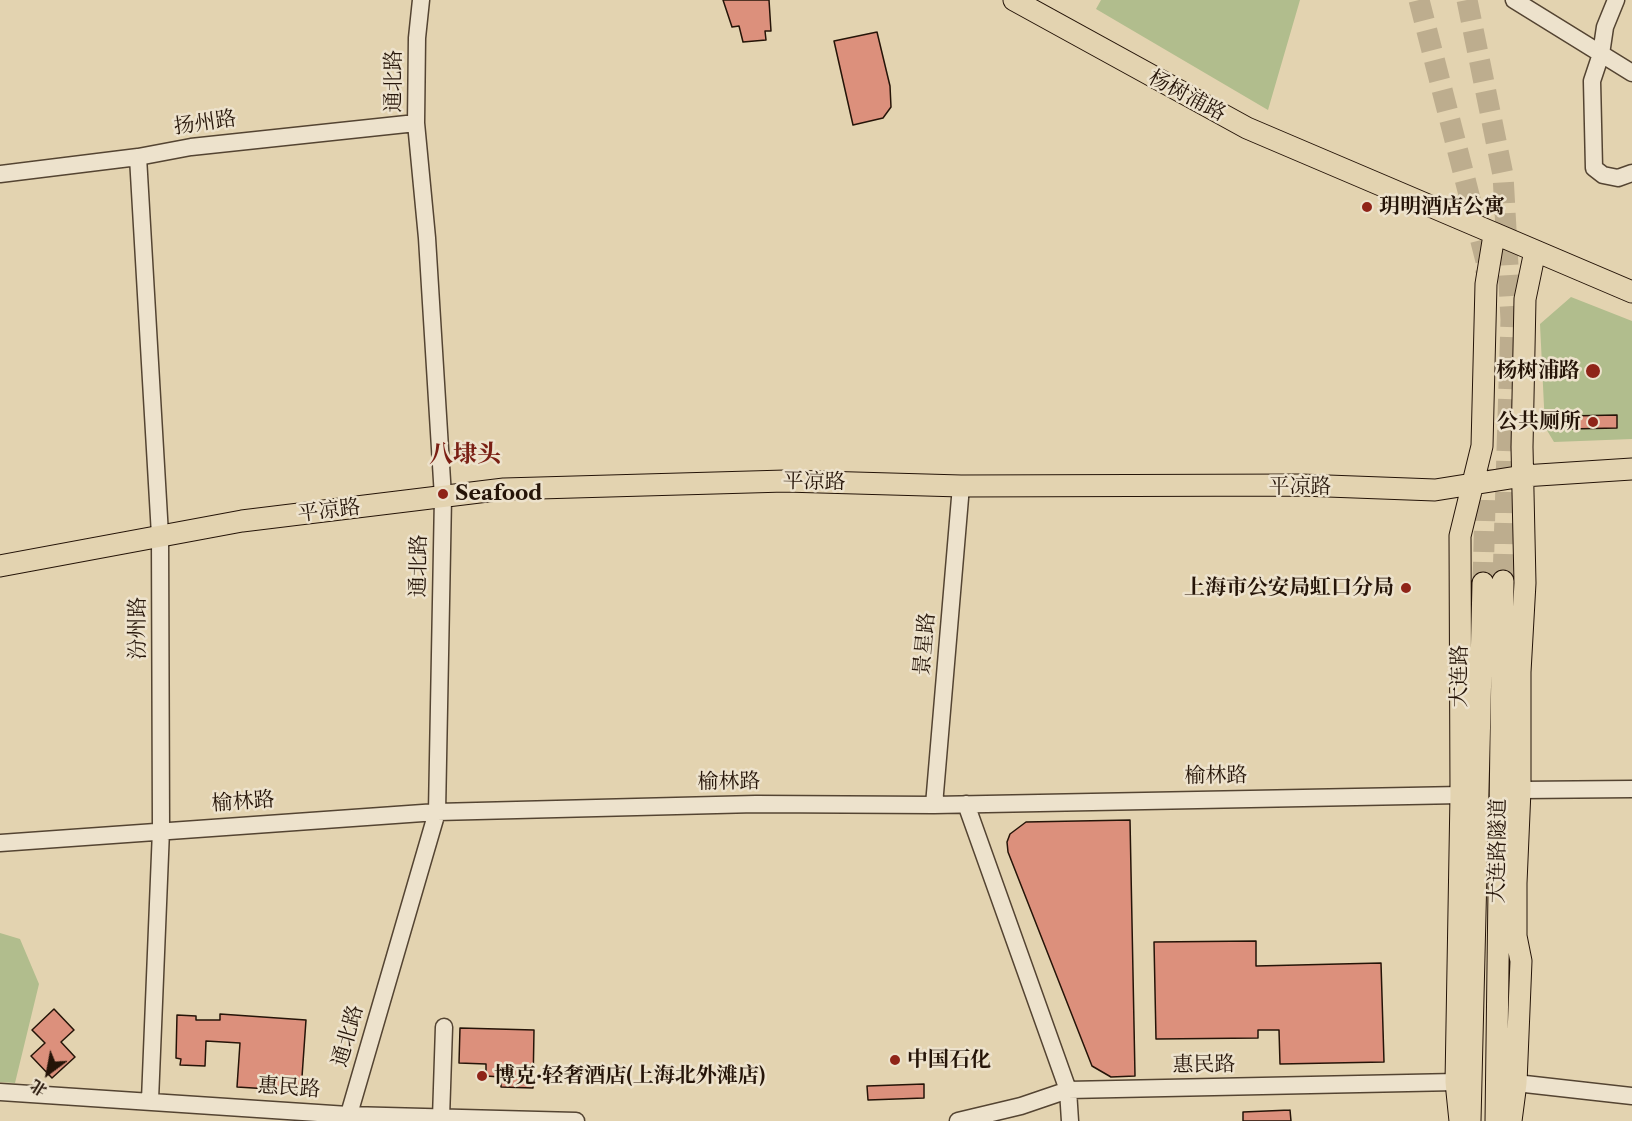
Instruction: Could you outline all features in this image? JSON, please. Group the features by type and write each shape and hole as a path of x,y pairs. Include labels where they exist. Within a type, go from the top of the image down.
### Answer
{"main road":[{"name":"杨树浦路","path":"1014,0 1247,128 1632,292"},
{"name":"大连路","path":"1460,1121 1456,1082 1461,795 1460,536 1482,446 1486,284 1494,235"},
{"path":"1511,1121 1516,1083 1521,961 1516,936 1520,672 1525,582 1523,476 1525,299 1535,251"},
{"name":"平凉路","path":"0,566 242,521 504,489 733,482 961,486 1301,485 1435,490 1523,476 1632,469"},
{"name":"大连路隧道","path":"1470,1121 1493,582 1496,1121"}],"street":[{"name":"通北路","path":"347,1118 437,812 442,497 427,238 416,123 417,38 421,0"},
{"path":"1514,0 1632,73"},
{"path":"1616,0 1605,27 1601,54 1592,81 1594,168 1603,175 1618,178 1632,173"},
{"name":"扬州路","path":"0,174 138,157 202,145 416,123"},
{"name":"汾州路","path":"138,157 160,535 161,830 150,1100"},
{"name":"景星路","path":"934,805 961,486"},
{"path":"1520,790 1632,789"},
{"name":"榆林路","path":"0,843 437,812 756,804 934,805 1461,795"},
{"path":"966,804 1068,1090 1070,1121"},
{"path":"441,1118 444,1027"},
{"name":"惠民路","path":"958,1121 1021,1107 1068,1090 1456,1082"},
{"path":"1516,1083 1632,1096"},
{"name":"惠民路","path":"0,1092 150,1100 347,1118 576,1121"}],"green space":[{"path":"1101,0 1300,0 1268,110 1096,9"},
{"path":"1571,297 1632,321 1632,439 1554,442 1545,427 1540,324"},
{"path":"0,933 20,939 39,984 15,1083 0,1082"}],"building":[{"path":"723,0 769,0 771,31 765,31 766,40 743,42 739,26 732,27"},
{"path":"877,32 890,86 891,107 883,118 853,125 834,41"},
{"name":"公共厕所","path":"1617,415 1617,428 1569,429 1569,416"},
{"path":"1130,820 1135,1076 1111,1077 1092,1066 1008,852 1007,842 1010,834 1026,822"},
{"path":"1256,941 1256,966 1381,963 1384,1062 1280,1064 1279,1030 1258,1030 1258,1038 1156,1039 1154,942"},
{"path":"54,1009 74,1030 61,1042 75,1057 52,1078 31,1056 45,1043 32,1030"},
{"path":"220,1014 306,1020 301,1091 237,1087 240,1043 206,1041 205,1066 180,1065 181,1059 176,1058 177,1015 196,1016 196,1020 220,1020"},
{"path":"460,1028 534,1030 533,1088 501,1087 501,1077 486,1076 486,1064 459,1063"},
{"path":"924,1084 924,1098 868,1100 867,1086"},
{"path":"1290,1110 1291,1121 1243,1121 1243,1112"}],"tunnel":[{"path":"1419,0 1486,261 1486,273"},
{"path":"1467,0 1503,175 1511,320 1503,581"},
{"path":"1483,583 1486,466"}],"place":[{"name":"玥明酒店公寓","path":"1367,207"},
{"name":"杨树浦路","path":"1593,371"},
{"name":"公共厕所","path":"1593,422"},
{"name":"Seafood","path":"443,494"},
{"name":"上海市公安局虹口分局","path":"1406,588"},
{"name":"中国石化","path":"895,1060"},
{"name":"博克·轻奢酒店(上海北外滩店)","path":"482,1076"}],"district":[{"name":"八埭头","path":"465,455"}]}
